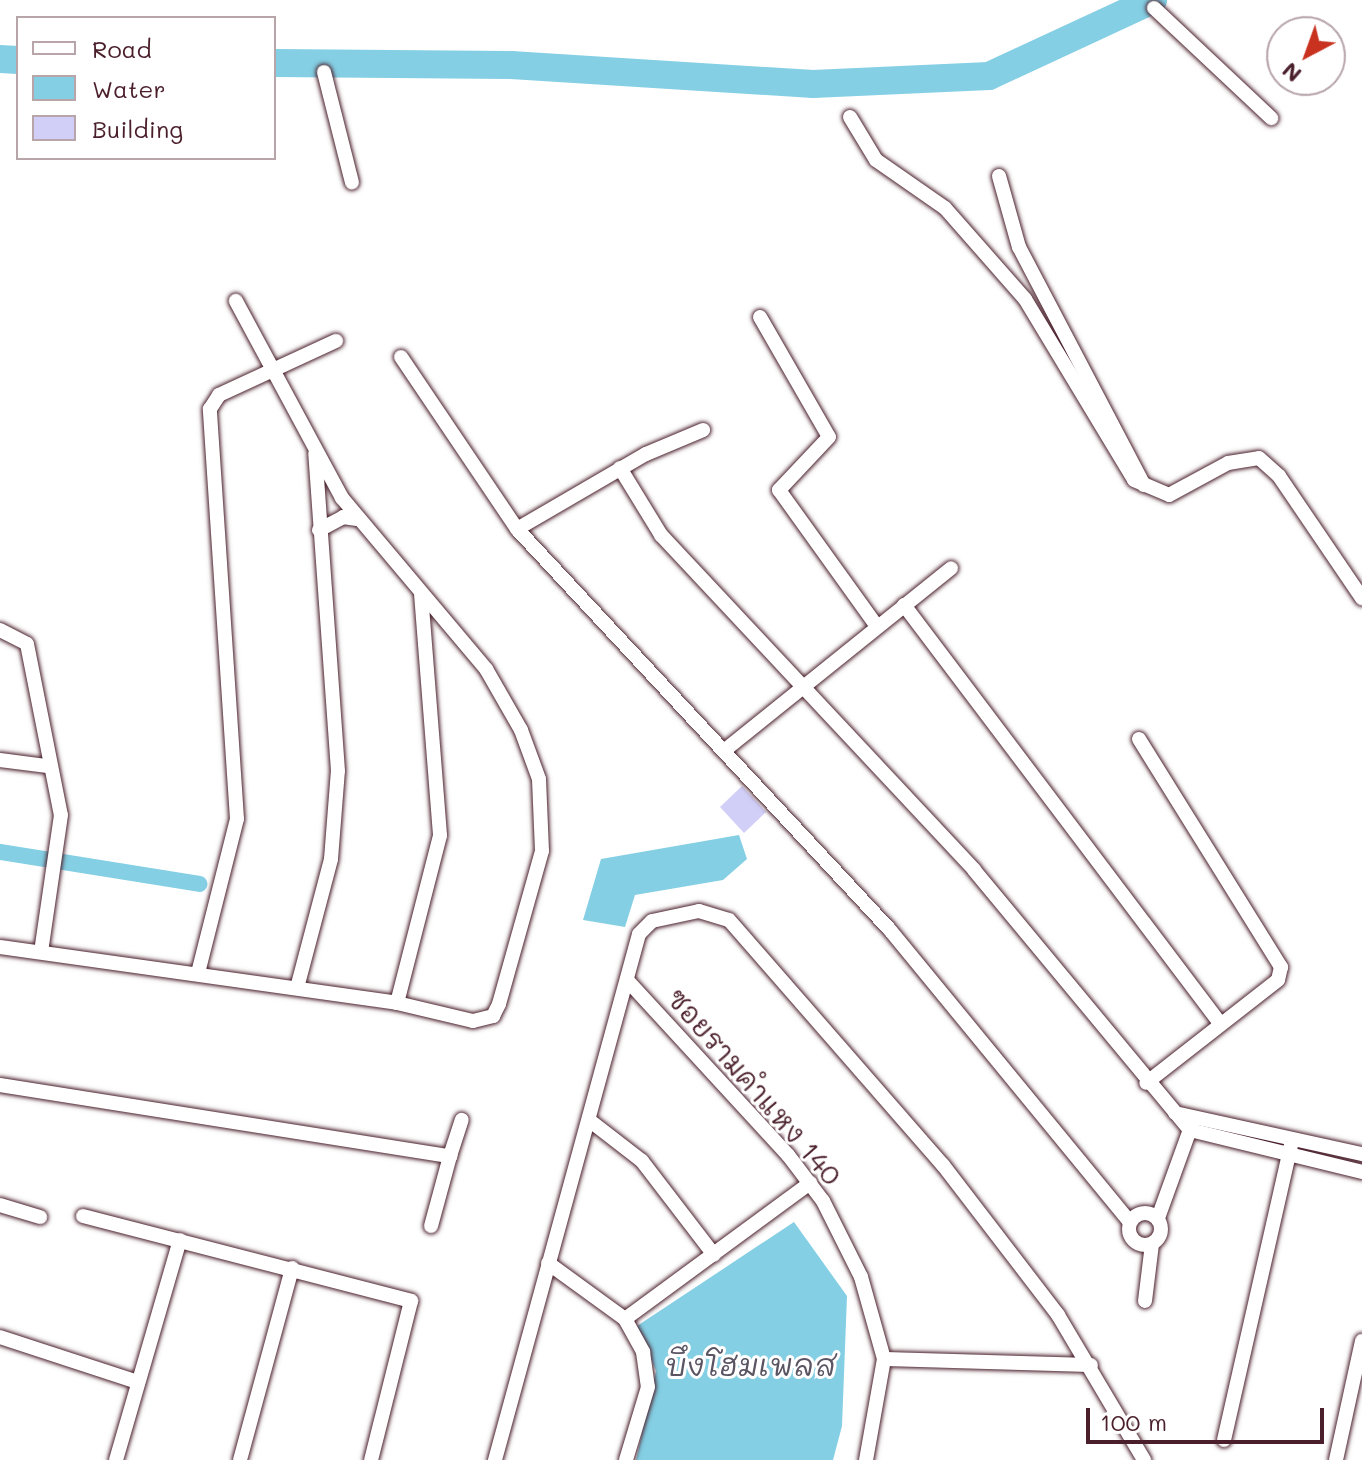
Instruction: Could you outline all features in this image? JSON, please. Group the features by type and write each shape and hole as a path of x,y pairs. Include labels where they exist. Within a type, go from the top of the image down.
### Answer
{"street":[{"path":"1154,8 1271,118"},
{"path":"324,72 352,183"},
{"path":"850,117 886,170 945,208 1003,273 1084,385"},
{"path":"999,176 1019,247 1127,473 1145,489 1181,492 1228,463 1259,458 1362,598"},
{"path":"0,947 397,1003 473,1021 493,1016 542,851 539,779 521,730 486,669 357,519 314,450 236,301"},
{"path":"760,317 829,437 779,490 876,625"},
{"path":"198,973 237,819 210,409 219,395 336,341"},
{"path":"401,357 517,529 890,930 1130,1222 1135,1242 1152,1244"},
{"path":"517,529 620,468 703,430"},
{"path":"297,988 331,859 338,771 314,450"},
{"path":"620,468 661,535 803,680 974,870 1146,1083 1175,1113 1193,1123 1287,1155 1362,1172"},
{"path":"319,530 343,517 357,519"},
{"path":"725,750 803,680 951,568"},
{"path":"397,1003 440,835 421,594"},
{"path":"904,605 1219,1022"},
{"path":"0,630 27,644 46,766 61,815 60,851 41,952"},
{"path":"1139,739 1281,967 1278,980 1219,1022 1146,1083"},
{"path":"0,760 46,766"},
{"path":"495,1460 639,934 652,921 699,911 729,920 943,1165 1091,1365 1144,1460"},
{"name":"ซอยรามคำแหง 140","path":"627,980 810,1183 861,1277 884,1359 866,1460"},
{"path":"0,1085 450,1156"},
{"path":"431,1226 462,1120"},
{"path":"589,1120 642,1161 714,1255"},
{"path":"1193,1123 1362,1154"},
{"path":"1145,1301 1152,1244 1160,1236 1158,1218 1193,1123"},
{"path":"1224,1440 1292,1140"},
{"path":"625,1319 810,1183"},
{"path":"0,1205 40,1217"},
{"path":"1130,1222 1143,1213 1158,1218"},
{"path":"83,1216 411,1301 371,1460"},
{"path":"116,1460 180,1240"},
{"path":"548,1263 625,1319 643,1352 648,1387 626,1460"},
{"path":"240,1460 292,1268"},
{"path":"0,1337 138,1382"},
{"path":"1336,1460 1362,1341"},
{"path":"884,1359 1091,1365"}],"water":[{"path":"739,835 747,859 723,880 635,895 625,927 583,920 601,859"},
{"name":"บึงโฮมเพลส","path":"794,1222 847,1296 842,1426 833,1460 636,1460 656,1371 637,1326"}],"building":[{"path":"742,786 766,812 744,833 720,807"}],"waterway":[{"path":"276,63 511,65 813,84 989,76 1153,0"},
{"path":"0,59 16,60"},
{"path":"0,852 199,884"}]}
